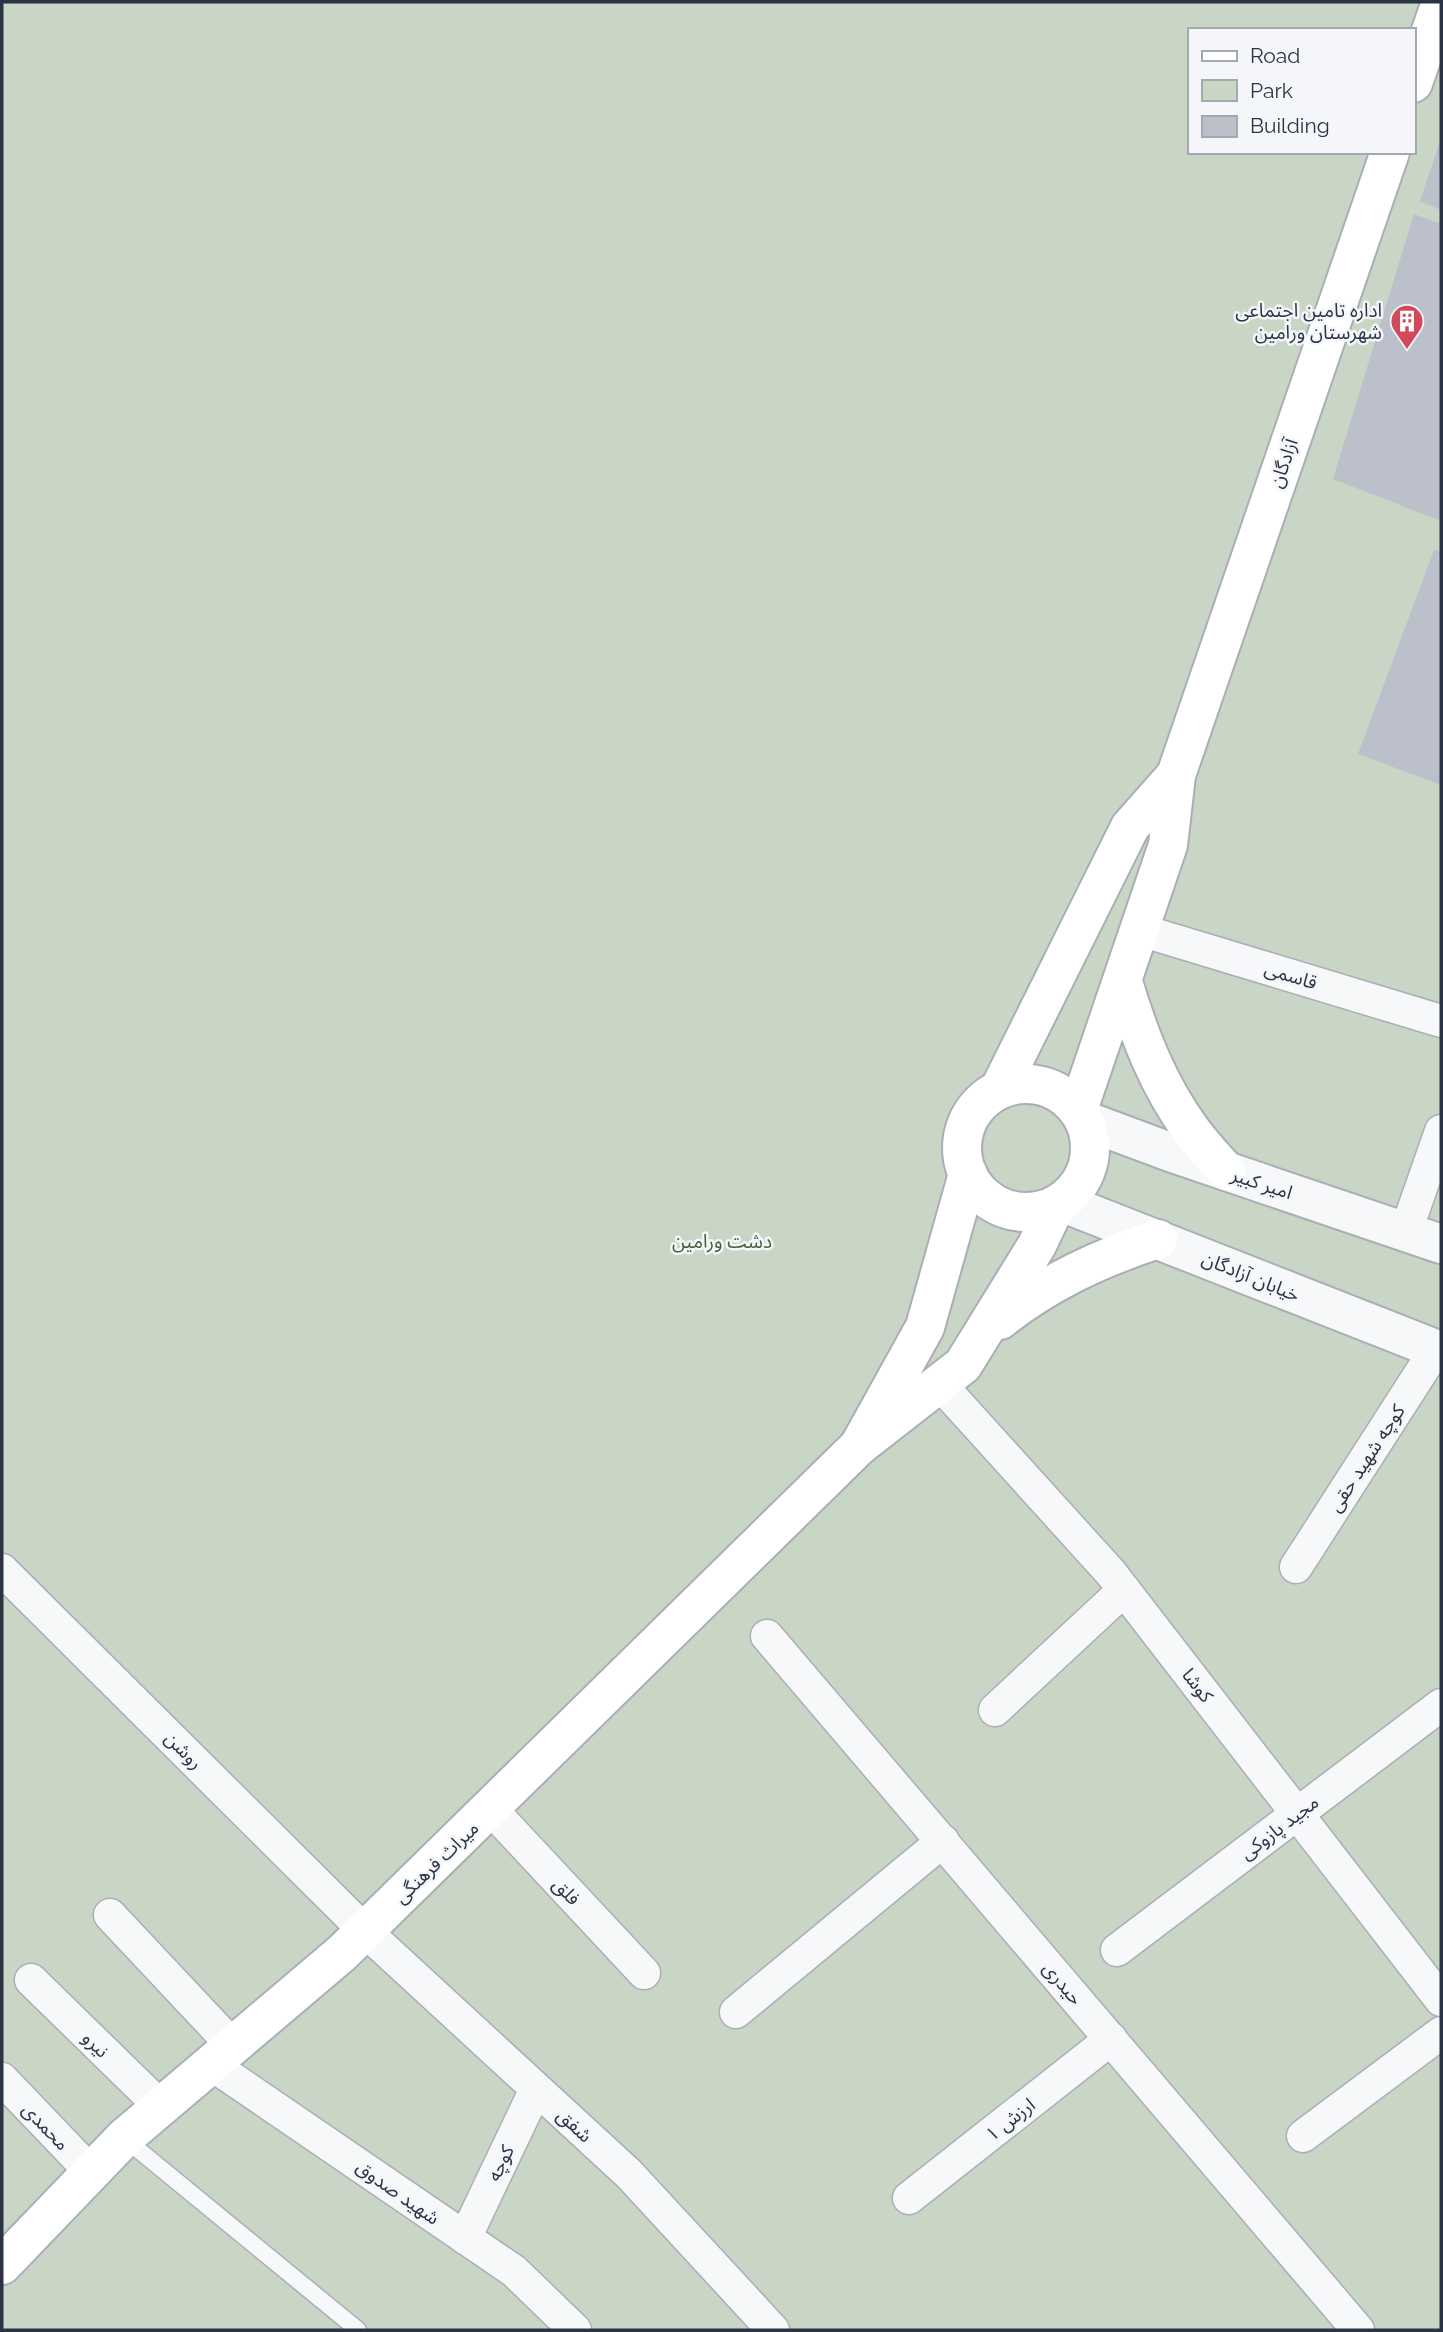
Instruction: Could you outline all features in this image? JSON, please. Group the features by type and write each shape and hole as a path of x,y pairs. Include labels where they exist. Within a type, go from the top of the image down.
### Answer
{"main road":[{"path":"1415,77 1441,2"},
{"name":"آزادگان","path":"1176,775 1389,154"},
{"path":"1081,1115 1168,845 1176,775"},
{"path":"999,1090 1130,827 1176,775"},
{"path":"1123,982 1139,1035 1161,1084 1191,1130 1226,1171"},
{"path":"1034,1084 1051,1088 1066,1098 1081,1115 1089,1137 1090,1156 1074,1190 1058,1203 1036,1212 1016,1211 996,1204 979,1192 968,1174 963,1155 967,1126 983,1101 999,1090 1034,1084"},
{"path":"859,1446 925,1327 968,1174"},
{"path":"859,1446 964,1365 1037,1245 1058,1203"},
{"path":"984,1332 1023,1301 1066,1276 1111,1255 1158,1238"},
{"name":"میراث فرهنگی","path":"2,2265 124,2138 365,1931 859,1446"}],"street":[{"name":"قاسمی","path":"1140,930 1441,1021"},
{"name":"امیر کبیر","path":"1081,1115 1226,1171 1441,1244"},
{"path":"1406,1231 1441,1131"},
{"name":"خیابان آزادگان","path":"1058,1203 1158,1238 1439,1350"},
{"name":"کوچه شهید حقی","path":"1296,1567 1439,1350"},
{"name":"کوشا","path":"939,1383 1124,1590 1441,2000"},
{"name":"روشن","path":"2,1570 365,1931"},
{"path":"995,1710 1124,1590"},
{"name":"حیدری","path":"767,1636 1358,2330"},
{"name":"مجید پازوکی","path":"1117,1950 1441,1705"},
{"name":"فلق","path":"490,1808 644,1973"},
{"path":"736,2012 943,1841"},
{"path":"110,1915 222,2055"},
{"name":"شفق","path":"365,1931 629,2174 773,2330"},
{"name":"نیرو","path":"31,1980 161,2107"},
{"path":"1303,2136 1441,2034"},
{"name":"ارزش ۱","path":"909,2198 1111,2039"},
{"name":"شهید صدوق","path":"222,2055 465,2238 513,2271 575,2330"},
{"name":"محمدی","path":"2,2079 91,2172"},
{"name":"کوچه","path":"465,2238 536,2089"}],"lane":[{"path":"124,2138 358,2330"}],"green space":[{"name":"دشت ورامین","path":"2,2 1441,2 1441,2330 2,2330"}],"building":[{"path":"1441,138 1441,210 1420,201"},
{"name":"اداره تامین اجتماعی شهرستان ورامین","path":"1414,214 1441,224 1441,521 1333,479"},
{"path":"1434,550 1441,552 1441,785 1358,754"}],"place":[{"name":"اداره تامین اجتماعی شهرستان ورامین","path":"1407,351"}]}
